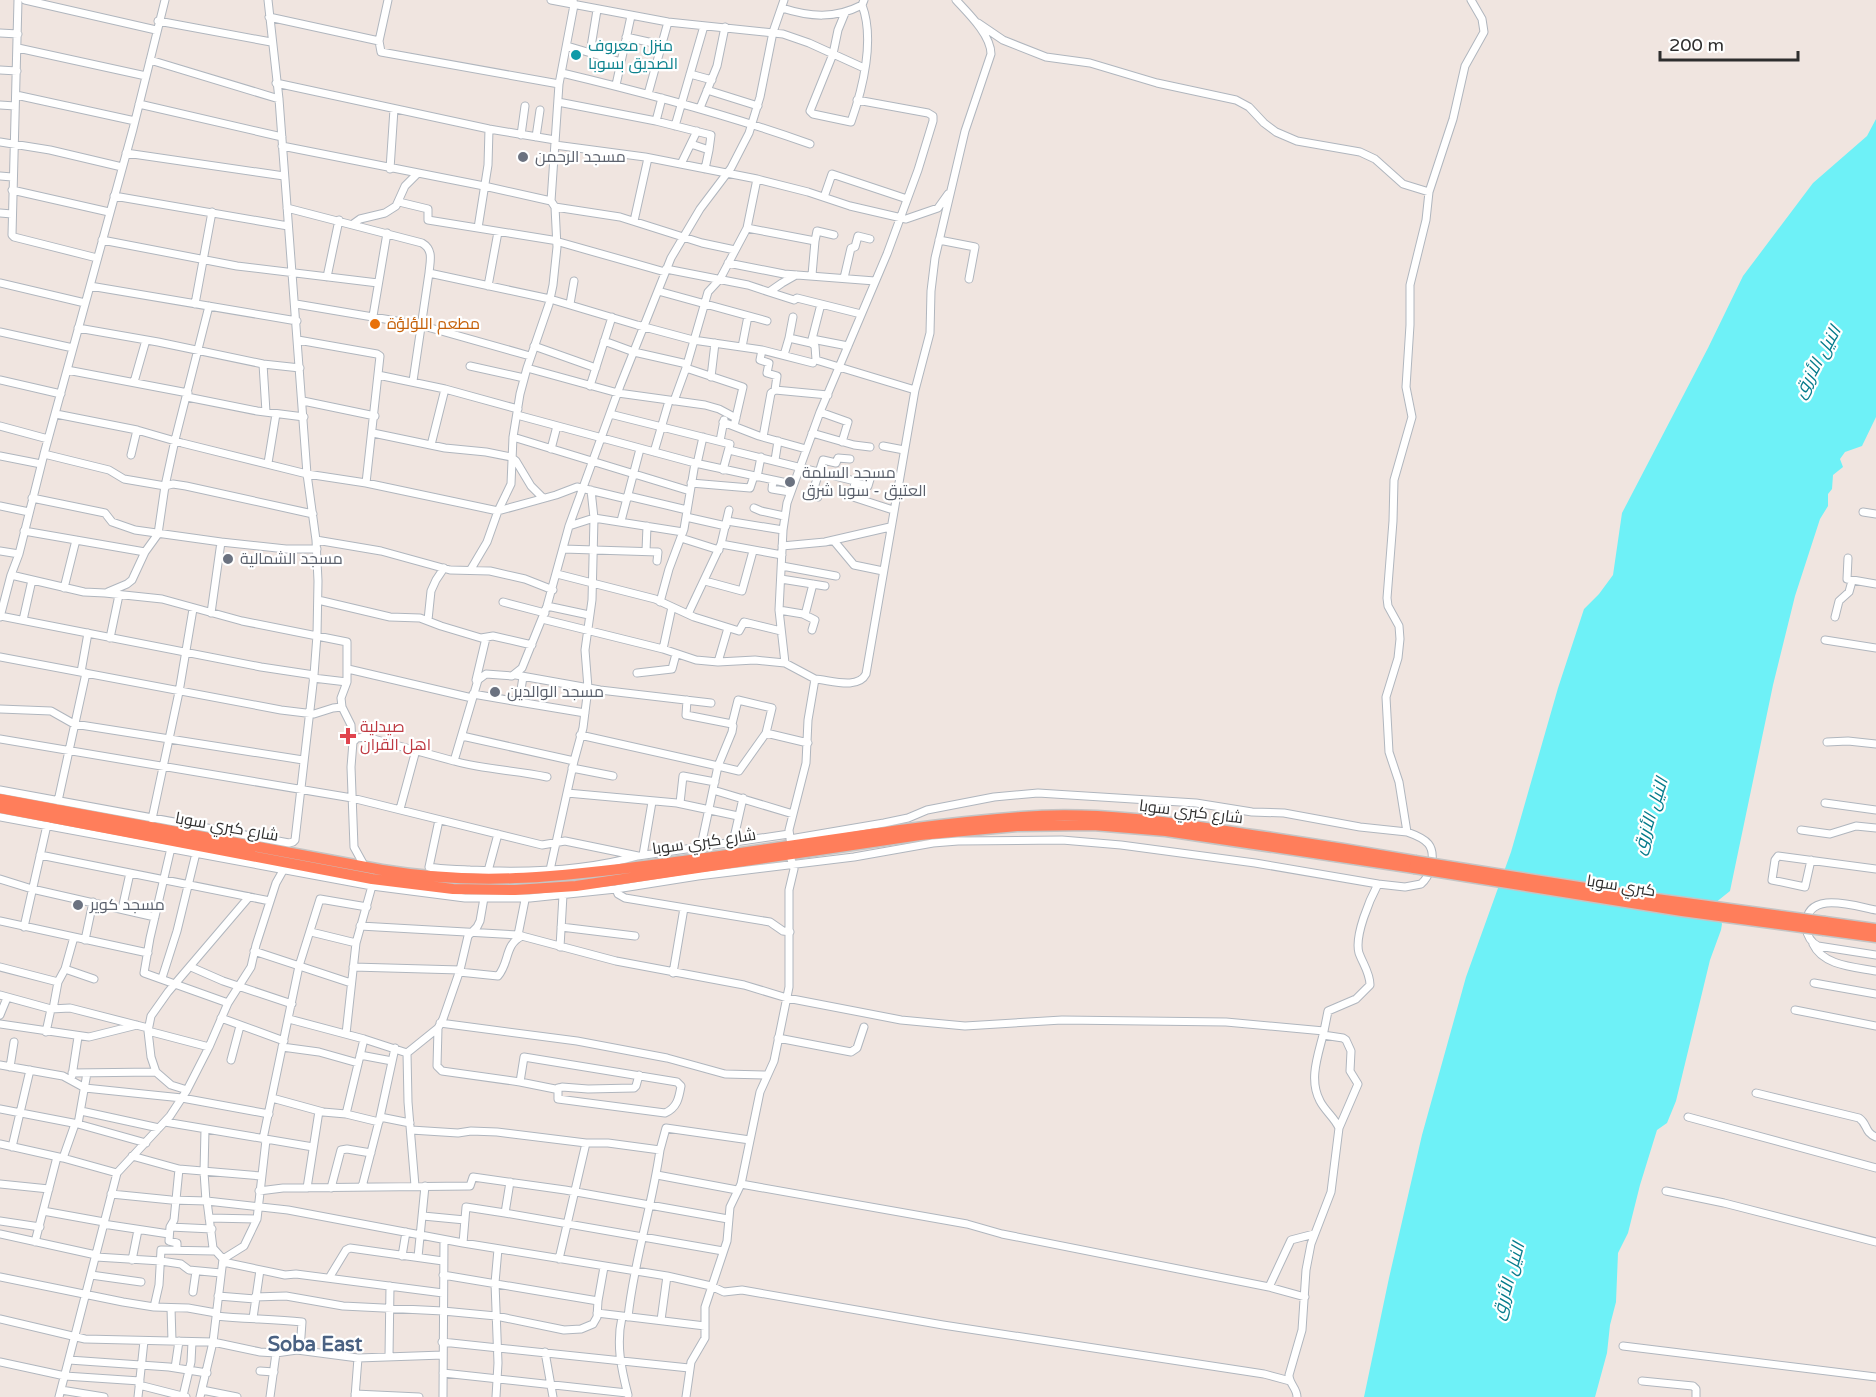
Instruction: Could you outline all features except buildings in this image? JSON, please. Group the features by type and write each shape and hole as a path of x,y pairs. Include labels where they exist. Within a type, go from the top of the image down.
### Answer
{"highway":[{"name":"شارع كبري سوبا","path":"0,799 487,888"},
{"name":"شارع كبري سوبا","path":"0,808 286,866 419,886 487,888 984,820 1035,816 1092,817 1196,826 1414,865"},
{"name":"كبري سوبا","path":"1414,865 1649,898 1824,926"},
{"path":"1824,926 1876,929"},
{"path":"1824,926 1876,938"}],"street":[{"path":"18,0 12,235 97,258"},
{"path":"25,0 156,30"},
{"path":"165,0 135,121 41,464 19,554 3,597 0,616 347,682"},
{"path":"0,790 293,843 317,635 317,549 307,474 296,304 286,208 279,99 268,0"},
{"path":"387,0 379,41 381,52 559,84"},
{"path":"551,0 574,2 597,10 668,22 773,32 809,43 864,68"},
{"path":"503,602 545,613 586,629 696,660 785,663 815,679 854,683 865,677 915,390 930,333 932,281 939,240 965,131 991,54 990,45 975,21 956,0"},
{"path":"1407,832 1399,782 1389,749 1386,697 1398,658 1400,639 1399,626 1387,598 1394,480 1412,417 1406,387 1410,285 1426,220 1429,192 1453,119 1467,62 1484,32 1482,19 1471,0"},
{"path":"471,569 487,542 511,484 513,437 524,378 550,299 557,241 553,204 559,84 574,2"},
{"path":"519,702 519,676 553,590 569,526 588,489 594,462 610,414 666,270 682,237 708,196 728,173 753,123 773,32 783,4 811,16 845,13 863,2 869,30 864,68 851,122 811,113 810,108 833,54 838,30 845,13"},
{"path":"590,53 597,10"},
{"path":"616,85 631,16"},
{"path":"269,17 379,41"},
{"path":"158,21 271,42"},
{"path":"975,21 1003,40 1040,55 1090,63 1157,83 1236,100 1249,107 1276,132 1297,141 1360,152 1375,159 1403,184 1429,192"},
{"path":"648,94 668,22"},
{"path":"675,126 704,26"},
{"path":"700,108 712,80 725,27"},
{"path":"0,33 18,34"},
{"path":"626,37 662,45"},
{"path":"567,46 621,62"},
{"path":"18,48 146,76"},
{"path":"150,60 279,99"},
{"path":"0,70 17,70"},
{"path":"562,73 616,85 753,123 810,144"},
{"path":"690,74 712,80"},
{"path":"276,83 536,137 555,143 757,179 900,218 912,219 938,208 953,184"},
{"path":"707,90 758,106"},
{"path":"16,95 135,121"},
{"path":"656,121 662,98"},
{"path":"785,663 779,610 784,516 791,488 900,218 933,121 933,116 928,113 857,100"},
{"path":"558,102 656,121 712,136 705,169"},
{"path":"139,104 282,137"},
{"path":"0,105 15,106"},
{"path":"521,135 525,106"},
{"path":"390,169 394,109"},
{"path":"536,137 540,110"},
{"path":"478,228 489,129"},
{"path":"681,164 697,131"},
{"path":"0,142 122,167"},
{"path":"691,144 709,150"},
{"path":"282,146 484,186 553,204 634,221 682,237 735,250"},
{"path":"126,153 284,176"},
{"path":"634,221 648,158"},
{"path":"353,224 360,219 385,213 399,202 405,186 417,174"},
{"path":"824,197 831,174 907,199"},
{"path":"0,176 12,177"},
{"path":"654,452 661,426 686,366 708,292 720,279 747,228 757,179"},
{"path":"12,190 109,212"},
{"path":"114,196 288,226"},
{"path":"399,202 428,209 428,220 557,241 666,270 752,286 794,300 797,298 861,314"},
{"path":"286,208 387,233 420,242 426,246 431,255 413,381"},
{"path":"195,304 212,212"},
{"path":"0,213 12,214"},
{"path":"327,277 339,220"},
{"path":"747,228 815,241"},
{"path":"812,276 817,231 834,236"},
{"path":"488,286 498,232"},
{"path":"373,316 387,233"},
{"path":"844,278 851,247 855,247 858,236 870,239"},
{"path":"102,240 203,259 378,283"},
{"path":"939,240 975,247 969,279"},
{"path":"728,263 812,276 875,281"},
{"path":"429,273 570,304 693,340 762,350 813,363"},
{"path":"769,292 798,274"},
{"path":"570,304 574,281"},
{"path":"0,283 85,303"},
{"path":"90,286 297,321"},
{"path":"658,291 767,321"},
{"path":"296,304 420,325 530,356"},
{"path":"811,341 821,304"},
{"path":"105,592 128,584 132,580 158,534 175,440 209,306"},
{"path":"742,347 748,316"},
{"path":"590,386 612,317"},
{"path":"784,355 794,317"},
{"path":"78,328 263,364 300,368"},
{"path":"0,332 73,348"},
{"path":"789,338 848,346"},
{"path":"134,382 146,340"},
{"path":"298,340 378,354 380,357 366,483"},
{"path":"604,341 686,366 743,387 735,422"},
{"path":"811,341 815,346 816,359 915,390"},
{"path":"711,377 715,343"},
{"path":"534,346 596,368"},
{"path":"762,350 760,360 769,363 767,373 777,376 775,390 771,393 763,437"},
{"path":"263,364 266,412"},
{"path":"470,366 524,378"},
{"path":"527,368 618,393 705,405 719,410 724,418 763,437 806,449"},
{"path":"67,370 134,382 276,414 304,417"},
{"path":"378,375 445,389 602,439 696,464 773,480 791,488"},
{"path":"0,380 61,394"},
{"path":"431,445 445,389"},
{"path":"775,390 828,395"},
{"path":"303,401 375,416"},
{"path":"820,412 848,422 842,442"},
{"path":"56,414 137,430 307,474 366,483 498,511 574,487 627,497 727,523 783,530"},
{"path":"268,463 276,414"},
{"path":"610,414 730,444 723,470"},
{"path":"720,441 724,418"},
{"path":"0,426 48,439"},
{"path":"551,449 557,426"},
{"path":"131,455 137,430"},
{"path":"373,433 431,445 511,457 516,460 531,486 543,498"},
{"path":"812,433 870,447"},
{"path":"513,437 633,474 691,487 750,488 760,457"},
{"path":"660,602 682,535 696,464 704,437"},
{"path":"775,460 778,441"},
{"path":"883,446 904,450"},
{"path":"621,521 640,449"},
{"path":"729,450 799,466 869,486 871,476"},
{"path":"44,454 109,470 124,479 165,486 173,484 313,514"},
{"path":"0,456 41,464"},
{"path":"818,497 819,491 814,488 823,460 836,464 838,458 850,459"},
{"path":"856,483 853,497 893,510"},
{"path":"550,870 585,713 588,688 585,656 594,518 588,489"},
{"path":"32,498 105,513 116,524 135,530 286,549 317,549"},
{"path":"0,506 29,512"},
{"path":"754,508 761,512 784,516"},
{"path":"688,614 720,547 729,510"},
{"path":"1863,512 1876,514"},
{"path":"569,526 588,518 621,521 682,535 720,547 782,555"},
{"path":"646,550 647,526"},
{"path":"783,546 834,541 891,526"},
{"path":"24,531 146,552"},
{"path":"64,588 76,540"},
{"path":"316,540 381,551 444,568 471,569 514,576 553,590"},
{"path":"834,541 854,565 883,571"},
{"path":"211,613 222,542"},
{"path":"563,549 646,550 659,552 657,561"},
{"path":"0,551 19,554"},
{"path":"705,581 742,591 753,551"},
{"path":"1848,558 1847,579 1876,584"},
{"path":"782,566 836,576"},
{"path":"428,620 431,591 444,568"},
{"path":"797,581 798,569"},
{"path":"557,574 660,602 740,632 744,622 781,631"},
{"path":"11,575 84,592 105,592 162,599 193,609 347,642 348,669 347,682 341,694 342,707 351,722 354,847 365,867"},
{"path":"781,579 825,586"},
{"path":"22,620 32,580"},
{"path":"1835,616 1839,601 1849,592 1852,581"},
{"path":"805,615 813,584"},
{"path":"110,638 119,595"},
{"path":"318,600 390,617 416,617 486,638 493,636 532,645"},
{"path":"663,649 672,607"},
{"path":"152,819 193,609"},
{"path":"779,610 805,615 816,620 812,630"},
{"path":"545,613 589,615"},
{"path":"718,662 728,628"},
{"path":"58,801 74,723 88,633"},
{"path":"454,761 486,638"},
{"path":"1825,640 1876,648"},
{"path":"638,673 672,669 676,654"},
{"path":"0,657 178,692 309,714 342,707"},
{"path":"348,669 472,696 585,713"},
{"path":"476,682 486,674 519,676 588,688 711,703"},
{"path":"686,1397 689,1368 705,1338 705,1307 729,1234 728,1219 731,1203 739,1187 760,1092 774,1061 787,998 789,890 794,869 791,847 793,814 806,763 808,720 815,679"},
{"path":"687,700 686,715 732,724"},
{"path":"580,735 718,766 739,771 766,733 771,707 738,700 732,732 718,766 701,846"},
{"path":"0,709 51,711 74,723 303,760"},
{"path":"766,733 808,743"},
{"path":"352,744 357,738 364,736 481,768 527,772 547,777"},
{"path":"462,736 613,776"},
{"path":"0,739 352,798 543,845 565,841 640,855"},
{"path":"1827,742 1848,741 1876,744"},
{"path":"400,809 416,750"},
{"path":"680,803 683,776 793,814"},
{"path":"567,793 680,803 738,816"},
{"path":"0,817 196,853 286,866 372,886 440,896 487,888 550,870 615,862 640,855 733,842 791,847 854,857 947,842 1062,840 1228,859 1378,884 1411,887 1421,884 1428,876 1433,855 1431,847 1420,837 1407,832 1360,827 1284,813 1252,812 1196,803 1038,793 993,796 933,809 791,847 616,889 525,900 487,888 429,867 439,820"},
{"path":"733,842 743,798"},
{"path":"640,855 652,802"},
{"path":"1825,803 1876,810"},
{"path":"24,927 47,825"},
{"path":"1801,830 1825,834 1856,826 1876,828"},
{"path":"498,834 478,925 468,936 460,971 439,1026 437,1066 440,1070 558,1088 634,1088 639,1076"},
{"path":"341,862 354,847"},
{"path":"171,848 144,973 228,1003"},
{"path":"162,978 177,931 196,853"},
{"path":"40,855 270,902"},
{"path":"1811,860 1805,887 1772,880 1776,856 1811,860 1876,869"},
{"path":"104,1397 60,1393 117,1173 165,1122 187,1090 228,1003 251,967 276,883 286,866"},
{"path":"122,909 130,873"},
{"path":"0,879 32,889 155,918"},
{"path":"1339,1128 1323,1106 1315,1087 1315,1066 1328,1011 1353,1001 1370,985 1358,946 1370,898 1378,884"},
{"path":"346,1034 356,943 372,886"},
{"path":"487,888 563,896"},
{"path":"616,889 618,894 625,898 770,922 783,931 790,932"},
{"path":"560,947 563,896"},
{"path":"187,1090 171,1085 156,1072 148,1030 152,1013 249,897"},
{"path":"237,1397 201,1394 213,1342 223,1261 244,1246 257,1219 269,1114 299,966 321,898 367,907"},
{"path":"352,967 460,971 498,976 512,943 520,936 525,900"},
{"path":"84,939 93,902"},
{"path":"1876,910 1827,903 1814,906 1808,914 1806,924 1808,937 1816,951 1827,959 1876,971"},
{"path":"673,973 684,908"},
{"path":"0,921 148,953"},
{"path":"360,926 520,936 673,973 895,1019 965,1026 1062,1020 1215,1021 1280,1025 1343,1038 1351,1051 1350,1071 1358,1084 1339,1128 1331,1192 1314,1234 1306,1270 1301,1336 1290,1372 1290,1381 1296,1389 1297,1397"},
{"path":"561,927 635,936"},
{"path":"311,932 356,943"},
{"path":"46,1032 58,982 65,969 74,937"},
{"path":"1813,944 1828,949 1876,955"},
{"path":"254,951 351,983"},
{"path":"0,967 58,982"},
{"path":"191,967 292,1004"},
{"path":"65,969 94,979"},
{"path":"1814,983 1876,994"},
{"path":"0,1015 3,997 52,1009 70,1008 209,1047"},
{"path":"1795,1010 1876,1026"},
{"path":"221,1018 283,1044 359,1059 392,1061"},
{"path":"289,1019 407,1053"},
{"path":"0,1024 78,1037 95,1037 137,1025"},
{"path":"231,1060 240,1026"},
{"path":"407,1053 439,1026 577,1041 667,1058 725,1074 767,1075"},
{"path":"778,1038 851,1052 857,1048 864,1027"},
{"path":"71,1076 78,1037"},
{"path":"346,1114 364,1039"},
{"path":"10,1066 14,1042"},
{"path":"362,1187 395,1048"},
{"path":"407,1053 415,1186"},
{"path":"520,1082 524,1058 680,1084 679,1098 669,1111 664,1113 558,1098 558,1088"},
{"path":"0,1065 71,1076 87,1073 156,1072"},
{"path":"12,1147 30,1070"},
{"path":"35,1242 60,1157 81,1111 87,1073"},
{"path":"71,1076 85,1088 182,1098 269,1114"},
{"path":"1756,1093 1859,1118 1863,1121 1867,1131 1876,1137"},
{"path":"272,1098 319,1111 458,1133 497,1132 660,1150"},
{"path":"0,1109 76,1124 146,1143"},
{"path":"81,1111 159,1128"},
{"path":"307,1188 319,1111"},
{"path":"1688,1117 1876,1168"},
{"path":"165,1122 313,1147"},
{"path":"443,1373 498,1380 550,1383 628,1395 619,1360 619,1331 625,1317 666,1128 750,1140"},
{"path":"205,1130 204,1172 209,1218 214,1251 223,1261 285,1275 296,1274 443,1293"},
{"path":"559,1260 586,1143"},
{"path":"0,1144 60,1157 117,1173"},
{"path":"331,1188 341,1150 371,1153"},
{"path":"132,1156 178,1169 261,1176"},
{"path":"177,1250 177,1243 168,1241 174,1220 178,1169"},
{"path":"657,1175 967,1224 1002,1234 1269,1287 1305,1297"},
{"path":"260,1191 307,1188 470,1186 473,1177 728,1219"},
{"path":"505,1213 510,1182"},
{"path":"0,1184 49,1189"},
{"path":"418,1257 425,1186"},
{"path":"1666,1191 1724,1203 1876,1242"},
{"path":"111,1194 259,1206 559,1260 667,1276 711,1286 724,1292 738,1290 753,1292 943,1325 1244,1373 1264,1374 1290,1381"},
{"path":"244,1218 246,1204"},
{"path":"463,1243 466,1207 723,1251"},
{"path":"43,1211 138,1230 212,1229"},
{"path":"423,1216 465,1220"},
{"path":"209,1218 257,1219"},
{"path":"0,1221 40,1227"},
{"path":"132,1260 138,1230"},
{"path":"402,1256 406,1232"},
{"path":"0,1234 96,1256 161,1261 181,1264 187,1270 221,1273"},
{"path":"1269,1287 1292,1240 1314,1234"},
{"path":"443,1397 444,1240"},
{"path":"329,1278 346,1250 350,1248 443,1261"},
{"path":"496,1397 498,1380 495,1283 498,1249"},
{"path":"154,1307 159,1285 161,1250 214,1251"},
{"path":"218,1296 255,1298 286,1296 343,1306 496,1316 573,1330 593,1324 597,1313 604,1267"},
{"path":"253,1318 260,1270"},
{"path":"193,1292 196,1271"},
{"path":"91,1275 141,1282"},
{"path":"443,1275 598,1300"},
{"path":"661,1320 667,1276"},
{"path":"0,1277 85,1296 154,1307 188,1308 216,1315 302,1323 300,1350"},
{"path":"389,1356 390,1286"},
{"path":"171,1308 175,1368"},
{"path":"597,1313 705,1326"},
{"path":"0,1319 85,1339 213,1342 254,1351 276,1353 300,1350 358,1358 443,1355"},
{"path":"138,1397 144,1341"},
{"path":"0,1362 65,1376 140,1383 184,1396 192,1342"},
{"path":"442,1342 689,1368"},
{"path":"1623,1346 1876,1377"},
{"path":"545,1352 553,1397"},
{"path":"270,1397 276,1353"},
{"path":"358,1358 355,1395 418,1397"},
{"path":"69,1360 175,1368 207,1373"},
{"path":"260,1371 274,1372"},
{"path":"1642,1382 1694,1386 1696,1397"}],"water":[{"name":"النيل الأزرق","path":"1876,119 1876,417 1862,446 1845,452 1840,459 1843,467 1833,475 1832,489 1828,494 1828,506 1820,519 1795,596 1773,685 1730,891 1715,903 1722,924 1721,930 1710,960 1676,1101 1667,1123 1657,1130 1628,1233 1618,1253 1616,1302 1610,1325 1607,1353 1595,1397 1364,1397 1422,1135 1466,977 1511,852 1558,688 1584,609 1613,575 1622,513 1743,276 1813,183 1867,136"}],"place":[{"name":"منزل معروف الصديق بسوبا","path":"576,55"},
{"name":"مسجد الرحمن","path":"523,157"},
{"name":"مطعم اللؤلؤة","path":"375,324"},
{"name":"مسجد السلمة العتيق - سوبا شرق","path":"790,482"},
{"name":"مسجد الشمالية","path":"228,559"},
{"name":"مسجد الوالدين","path":"495,692"},
{"name":"صيدلية اهل القران","path":"348,736"},
{"name":"مسجد كوير","path":"78,905"}],"district":[{"name":"Soba East","path":"315,1345"}]}
